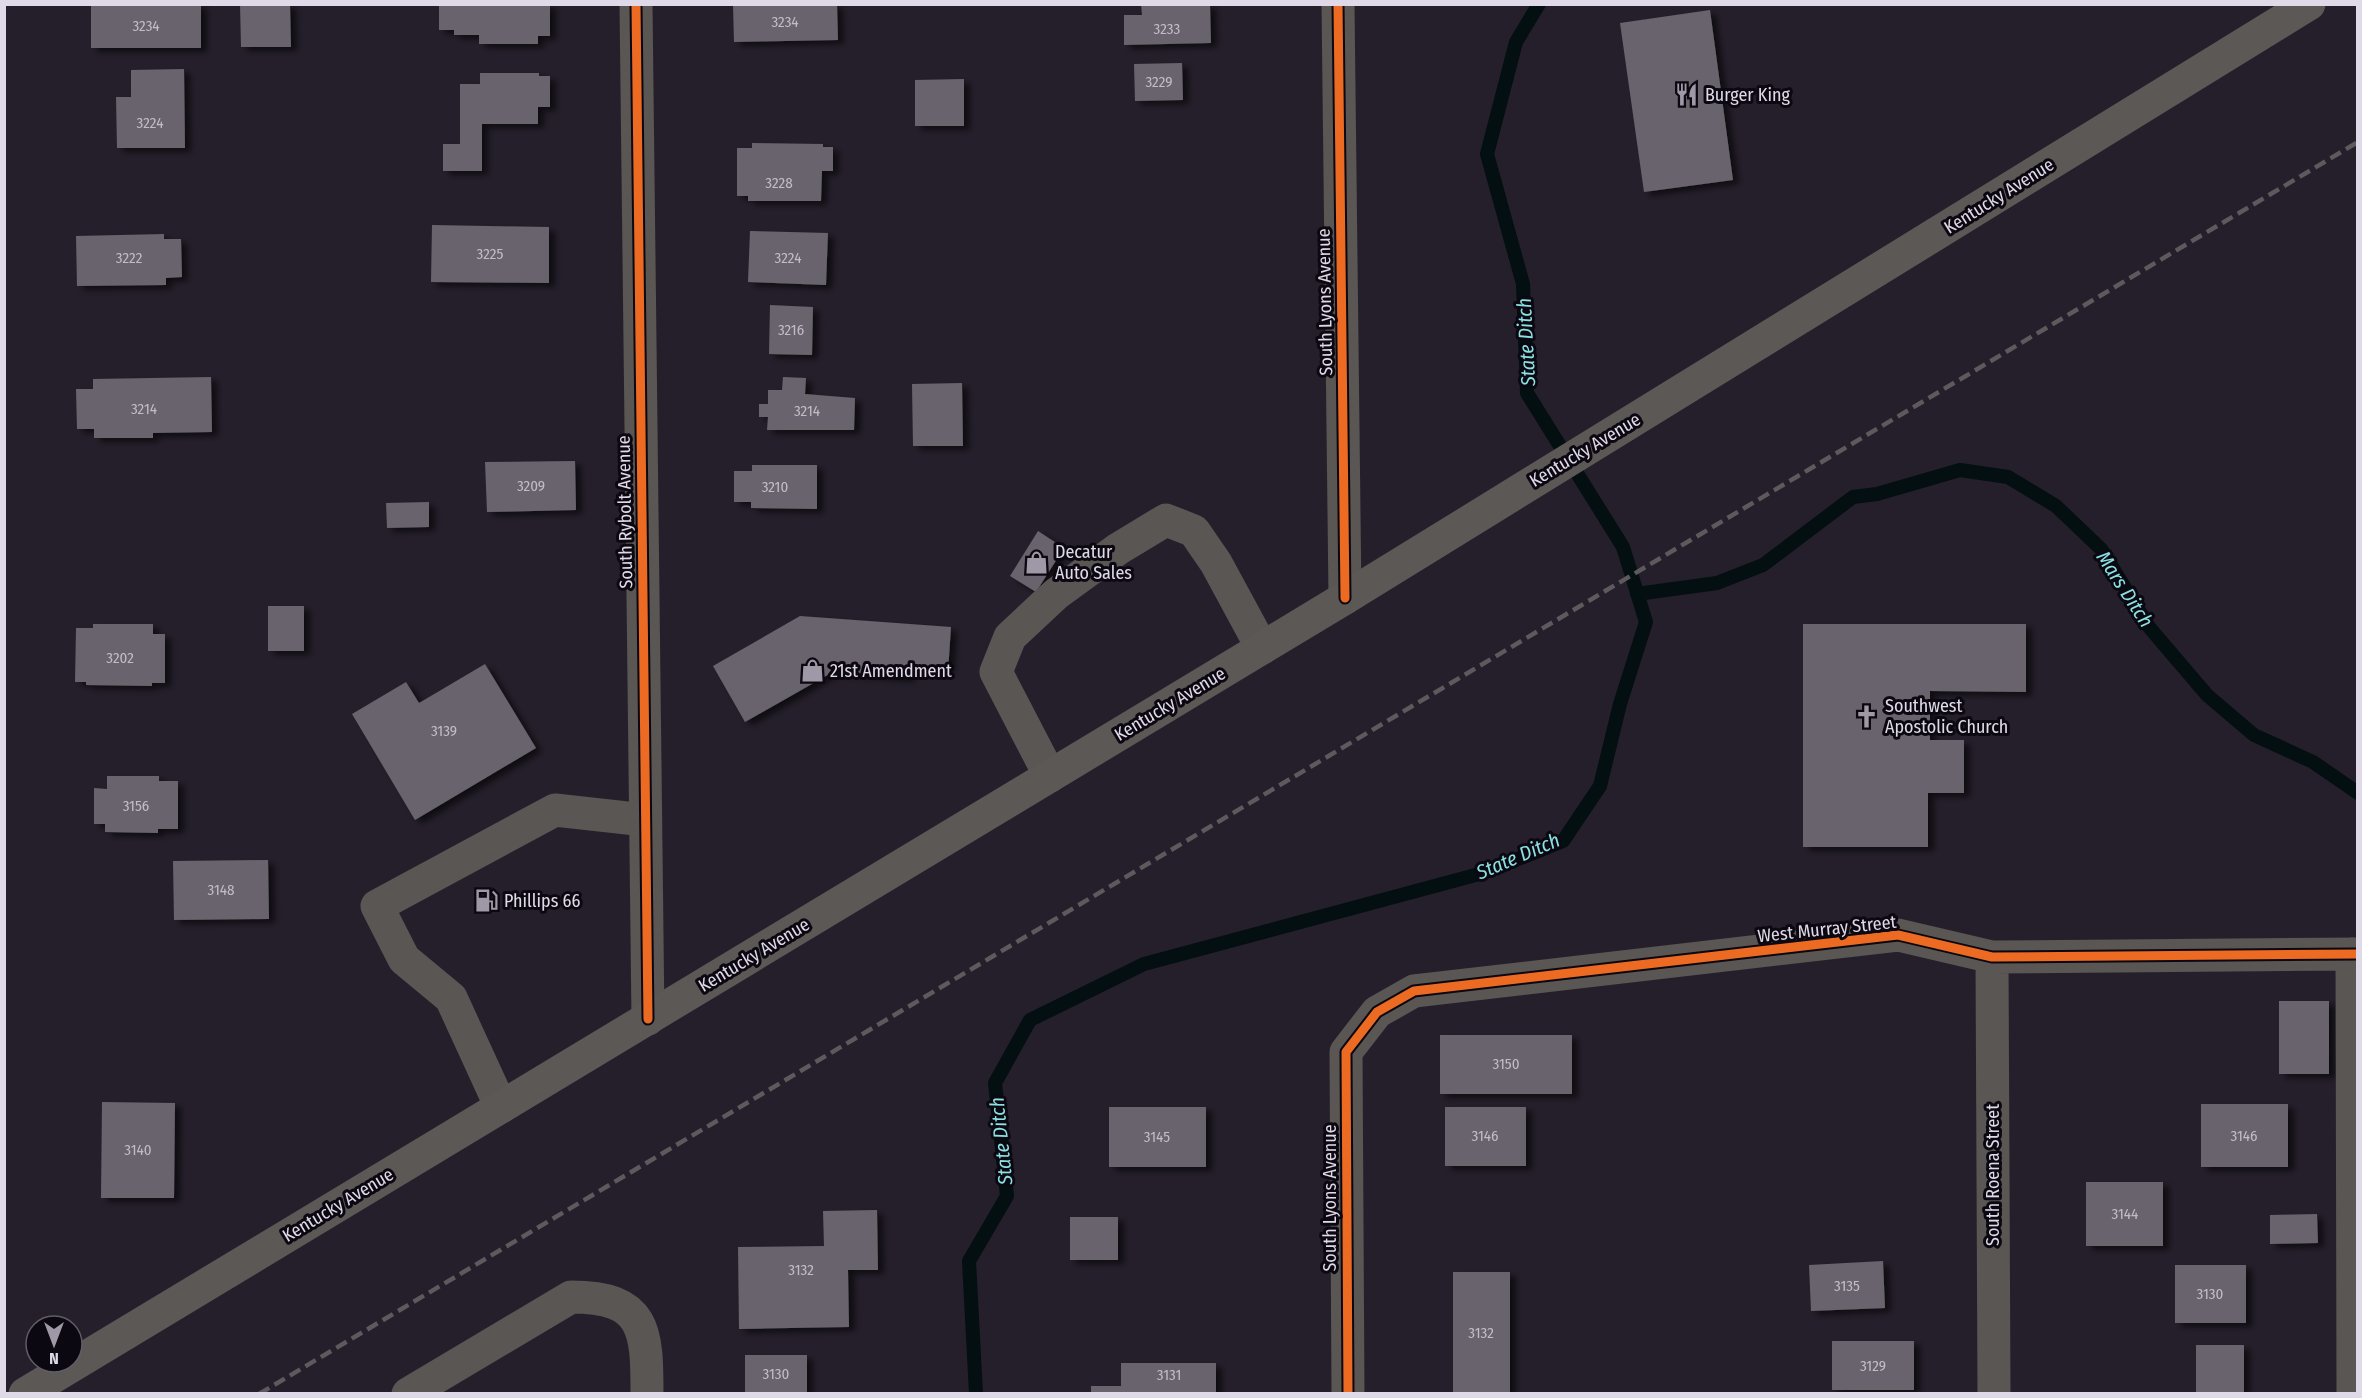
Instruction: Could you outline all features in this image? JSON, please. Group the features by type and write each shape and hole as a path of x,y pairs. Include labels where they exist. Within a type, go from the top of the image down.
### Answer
{"main road":[{"name":"Kentucky Avenue","path":"26,1394 1345,598 2309,4"}],"street":[{"name":"South Rybolt Avenue","path":"636,4 648,1019"},
{"name":"South Lyons Avenue","path":"1338,4 1345,598"},
{"path":"1050,776 996,672 1010,637 1056,594 1118,549 1166,520 1194,531 1216,563 1262,648"},
{"path":"501,1107 451,998 404,959 377,906 555,810 645,820"},
{"name":"West Murray Street","path":"1377,1012 1414,991 1898,935 1992,957 2355,954"},
{"path":"2353,1394 2355,954"},
{"name":"South Roena Street","path":"1992,957 1994,1394"},
{"name":"South Lyons Avenue","path":"1348,1394 1346,1052 1377,1012"},
{"path":"408,1394 571,1297 601,1297 618,1304 634,1317 644,1333 647,1394"}],"building":[{"path":"91,4 201,4 201,48 91,48"},
{"path":"240,4 290,4 291,47 241,47"},
{"path":"439,4 550,4 550,36 538,36 538,44 479,44 479,35 454,35 454,30 439,30"},
{"path":"733,4 837,4 838,40 734,42"},
{"path":"1141,4 1210,4 1211,43 1124,45 1124,15 1142,15"},
{"path":"1710,10 1733,180 1644,192 1620,23"},
{"path":"1182,63 1183,100 1135,101 1134,64"},
{"path":"184,69 185,148 117,148 116,97 131,97 131,70"},
{"path":"480,73 539,73 539,76 550,76 550,107 538,107 538,124 482,124 482,171 443,171 443,144 460,144 460,84 480,84"},
{"path":"964,79 964,126 915,126 915,80"},
{"path":"752,143 823,144 823,147 833,147 833,171 822,171 821,201 748,201 748,196 737,196 737,148 752,148"},
{"path":"432,225 549,227 549,283 431,282"},
{"path":"750,231 828,233 826,285 748,282"},
{"path":"164,234 164,239 181,239 182,277 166,278 166,285 77,286 76,236"},
{"path":"770,305 813,307 812,355 769,354"},
{"path":"211,377 212,432 153,433 153,438 94,438 94,429 77,429 76,389 93,389 93,379"},
{"path":"783,377 806,378 805,394 855,398 854,430 767,430 768,417 759,417 759,404 768,404 768,390 782,390"},
{"path":"962,383 963,446 913,446 912,384"},
{"path":"575,461 576,510 487,512 485,462"},
{"path":"752,465 817,465 817,509 751,508 751,502 734,502 734,471 752,471"},
{"path":"429,502 429,527 387,528 386,503"},
{"name":"Decatur Auto Sales","path":"1038,531 1064,548 1036,592 1010,576"},
{"path":"268,606 304,606 304,651 268,651"},
{"name":"21st Amendment","path":"800,616 951,627 948,672 909,669 909,678 833,672 745,722 713,666"},
{"path":"93,624 153,624 153,634 165,634 165,683 152,683 152,686 86,685 86,682 75,682 76,628 93,628"},
{"name":"Southwest Apostolic Church","path":"1803,624 2026,624 2026,692 1930,691 1930,740 1964,740 1964,793 1928,793 1928,847 1803,847"},
{"path":"485,664 536,748 415,820 352,714 406,682 419,703"},
{"path":"107,776 159,776 159,781 178,781 178,829 158,829 158,833 105,832 105,824 94,824 94,788 107,789"},
{"path":"268,860 269,919 174,920 173,861"},
{"path":"2279,1001 2329,1001 2329,1074 2279,1074"},
{"path":"1440,1035 1572,1035 1572,1094 1440,1094"},
{"path":"102,1102 175,1103 174,1198 101,1198"},
{"path":"2201,1104 2288,1104 2288,1167 2201,1167"},
{"path":"1109,1107 1206,1107 1206,1167 1109,1167"},
{"path":"1445,1107 1526,1107 1526,1166 1445,1166"},
{"path":"2086,1182 2163,1182 2163,1246 2086,1246"},
{"path":"877,1210 878,1270 848,1270 849,1327 739,1329 738,1247 824,1246 823,1211"},
{"path":"2317,1214 2318,1243 2270,1244 2270,1215"},
{"path":"1070,1217 1118,1217 1118,1260 1070,1260"},
{"path":"1883,1261 1885,1308 1811,1311 1809,1265"},
{"path":"2175,1265 2246,1265 2246,1323 2175,1323"},
{"path":"1453,1272 1510,1272 1510,1394 1453,1394"},
{"path":"1832,1341 1914,1341 1914,1390 1832,1390"},
{"path":"2196,1345 2244,1345 2244,1394 2196,1394"},
{"path":"745,1355 807,1355 807,1394 745,1394"},
{"path":"1121,1363 1216,1363 1216,1394 1091,1394 1091,1386 1121,1386"}],"waterway":[{"name":"State Ditch","path":"976,1394 969,1261 1007,1196 995,1083 1030,1020 1144,964 1483,873 1563,841 1600,786 1620,704 1646,622 1623,547 1527,393 1523,284 1487,154 1516,42 1539,4"},
{"name":"Mars Ditch","path":"1637,594 1717,583 1763,565 1853,497 1877,494 1960,470 2008,477 2056,506 2101,549 2149,627 2207,695 2254,735 2313,762 2358,793"}],"railway":[{"path":"259,1394 2358,142"}],"cycle path":[{"path":"636,4 648,1019"},
{"path":"1338,4 1345,598"},
{"path":"1348,1394 1346,1052 1377,1012 1414,991 1898,935 1992,957 2358,954"}],"place":[{"name":"Burger King","path":"1687,95"},
{"name":"Decatur Auto Sales","path":"1037,562"},
{"name":"21st Amendment","path":"812,671"},
{"name":"Southwest Apostolic Church","path":"1867,716"},
{"name":"Phillips 66","path":"486,901"}]}
